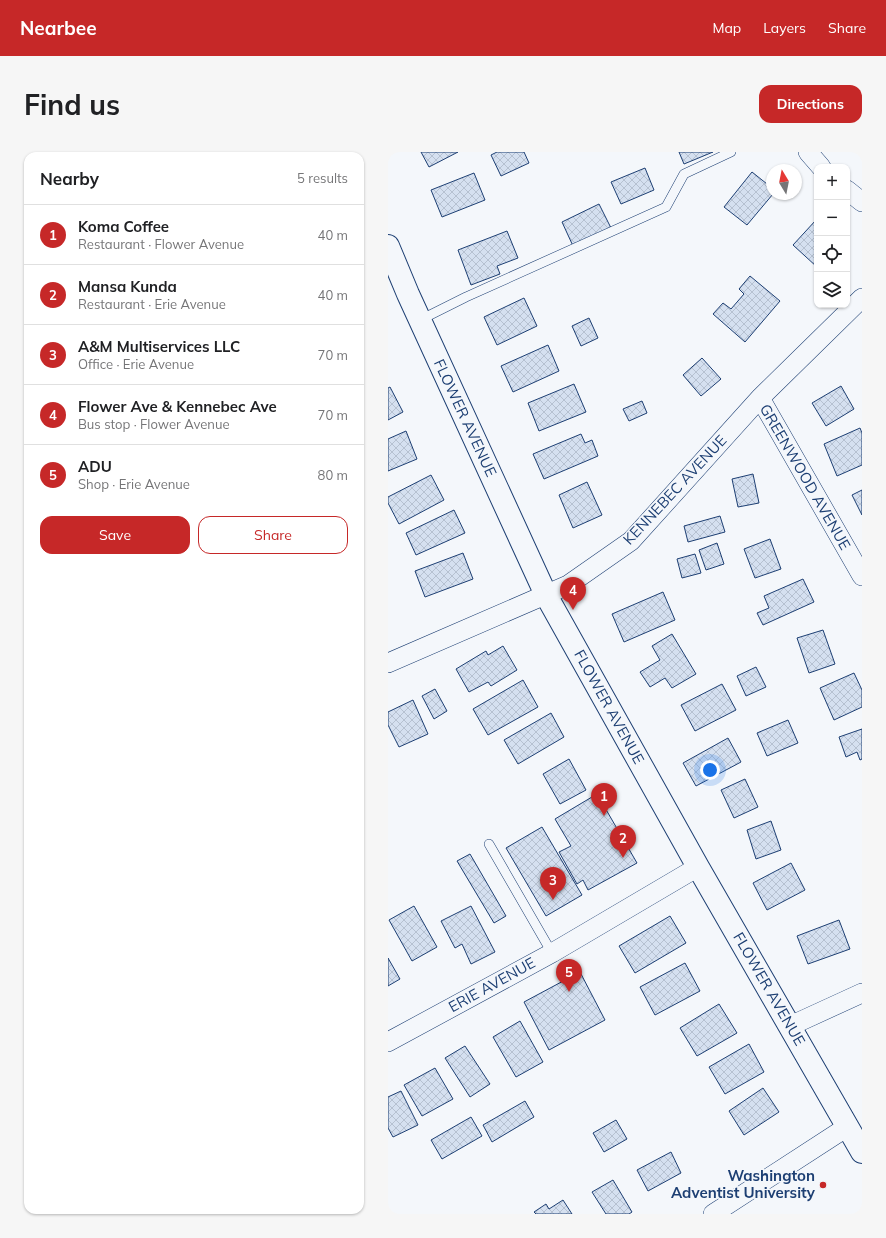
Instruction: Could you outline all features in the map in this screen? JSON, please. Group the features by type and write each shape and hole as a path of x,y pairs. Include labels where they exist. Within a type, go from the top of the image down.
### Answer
{"street":[{"path":"808,152 818,164"},
{"path":"850,192 862,202"},
{"name":"FLOWER AVENUE","path":"388,246 420,320 546,595 698,867 862,1152"},
{"name":"KENNEBEC AVENUE","path":"388,663 568,585 631,541 760,398 862,298"},
{"name":"GREENWOOD AVENUE","path":"760,398 862,576"},
{"name":"ERIE AVENUE","path":"388,1042 552,953 698,867"},
{"path":"790,1026 862,993"},
{"path":"713,1214 847,1127"}],"lane":[{"path":"420,320 466,297 666,207 684,174 731,152"},
{"path":"488,844 552,953"}],"building":[{"path":"421,152 458,152 429,167"},
{"path":"497,152 524,152 529,163 501,176 491,155"},
{"path":"679,152 713,152 684,164"},
{"path":"645,168 654,190 621,204 611,182"},
{"path":"752,172 766,183 766,200 768,200 747,225 724,207"},
{"path":"474,173 485,200 442,217 431,190"},
{"path":"599,204 611,228 573,246 562,222"},
{"path":"814,222 814,264 793,245"},
{"path":"507,231 518,258 497,266 500,274 471,285 458,250"},
{"path":"750,276 780,301 745,342 713,314 723,303 731,309 744,294 739,289"},
{"path":"524,298 537,326 497,345 484,317"},
{"path":"589,318 598,338 581,346 572,326"},
{"path":"548,345 559,371 513,392 501,366"},
{"path":"702,358 721,379 701,396 683,375"},
{"path":"574,384 586,412 539,431 528,403"},
{"path":"841,386 854,409 826,426 812,403"},
{"path":"390,387 403,412 388,420 388,388"},
{"path":"642,401 647,413 629,421 623,409"},
{"path":"860,428 862,433 862,465 837,476 824,444"},
{"path":"406,431 417,459 388,471 388,439"},
{"path":"581,434 585,443 592,440 598,456 544,479 533,454"},
{"path":"753,474 759,503 738,507 732,479"},
{"path":"431,475 444,500 399,524 388,503 388,497"},
{"path":"587,482 602,515 573,528 559,495"},
{"path":"862,490 862,515 852,495"},
{"path":"454,510 465,533 416,555 406,533"},
{"path":"720,516 725,532 688,542 684,526"},
{"path":"770,539 781,569 755,578 744,549"},
{"path":"717,543 724,564 706,570 699,550"},
{"path":"463,553 473,579 425,597 415,571"},
{"path":"695,554 701,573 682,578 677,559"},
{"path":"803,579 814,602 763,625 757,613 769,608 764,596"},
{"path":"663,592 675,620 624,642 612,614"},
{"path":"823,630 835,664 809,673 797,638"},
{"path":"672,634 696,674 672,688 665,678 650,687 640,672 660,660 652,646"},
{"path":"503,646 517,670 491,686 488,682 469,692 456,669 486,651 488,655"},
{"path":"756,667 766,687 746,696 737,676"},
{"path":"854,673 862,690 862,707 834,720 820,688"},
{"path":"523,680 538,707 488,735 473,709"},
{"path":"722,684 736,710 695,731 681,705"},
{"path":"435,689 447,711 434,719 422,696"},
{"path":"413,700 428,734 399,747 388,725 388,712"},
{"path":"551,713 564,737 518,764 504,740"},
{"path":"788,720 798,743 767,756 757,733"},
{"path":"862,729 862,759 860,760 857,752 846,757 839,737"},
{"path":"728,738 741,762 696,786 683,763"},
{"path":"569,759 586,790 560,804 543,774"},
{"path":"745,779 758,807 734,818 721,790"},
{"path":"597,794 637,863 588,890 583,880 577,884 559,852 571,846 555,819"},
{"path":"771,821 781,850 756,859 747,830"},
{"path":"542,827 582,895 546,916 506,848"},
{"path":"470,854 506,916 494,923 457,861"},
{"path":"791,863 805,890 767,910 753,883"},
{"path":"414,906 437,947 412,961 389,920"},
{"path":"471,906 495,952 471,964 462,944 455,948 441,921"},
{"path":"670,916 686,943 635,973 619,946"},
{"path":"839,920 850,949 808,964 797,936"},
{"path":"388,958 400,979 388,986"},
{"path":"685,963 700,991 655,1015 640,987"},
{"path":"580,972 605,1020 549,1050 524,1002"},
{"path":"719,1004 737,1033 697,1056 680,1028"},
{"path":"520,1021 543,1062 516,1077 493,1037"},
{"path":"749,1044 764,1072 725,1094 709,1067"},
{"path":"465,1046 490,1084 470,1097 445,1058"},
{"path":"435,1068 453,1099 422,1116 404,1085"},
{"path":"763,1088 779,1112 744,1135 729,1111"},
{"path":"401,1091 418,1125 393,1137 388,1128 388,1097"},
{"path":"525,1101 534,1117 492,1142 483,1125"},
{"path":"471,1117 482,1136 442,1159 431,1140"},
{"path":"616,1120 627,1139 604,1152 593,1133"},
{"path":"671,1152 681,1173 648,1191 637,1170"},
{"path":"613,1180 632,1212 629,1214 606,1214 592,1192"},
{"path":"563,1200 572,1214 536,1214 534,1212 546,1204 549,1209"}],"place":[{"name":"Flower Ave & Kennebec Ave","path":"573,610"},
{"name":"Koma Coffee","path":"604,816"},
{"name":"Mansa Kunda","path":"623,858"},
{"name":"A&M Multiservices LLC","path":"553,900"},
{"name":"ADU","path":"569,992"},
{"name":"Washington Adventist University","path":"823,1185"}]}
